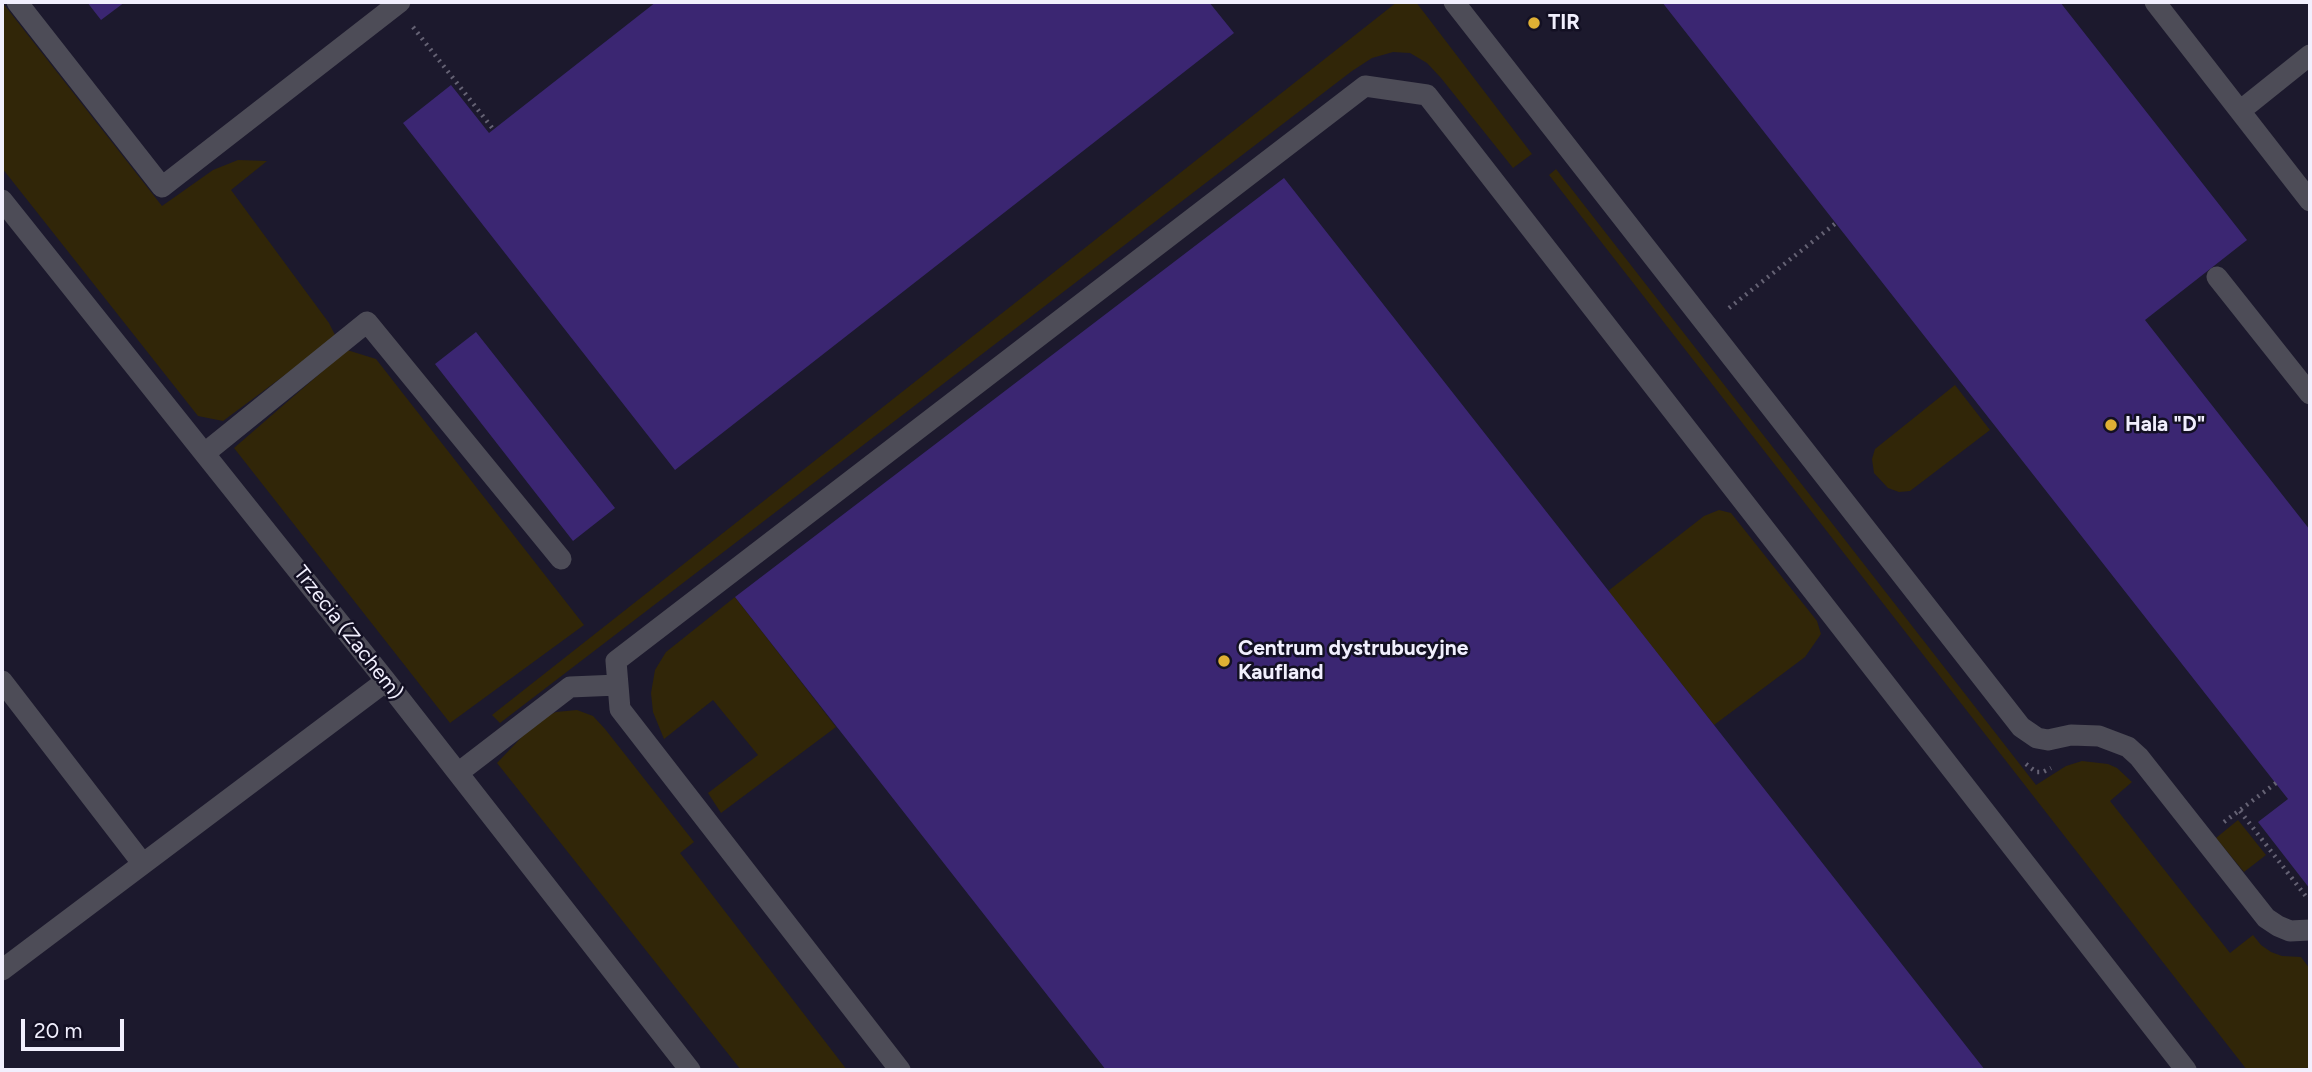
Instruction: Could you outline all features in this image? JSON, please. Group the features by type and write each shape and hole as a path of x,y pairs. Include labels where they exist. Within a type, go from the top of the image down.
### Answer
{"lane":[{"path":"17,2 162,187 398,3"},
{"path":"1454,2 2021,727 2037,738 2049,740 2071,736 2099,736 2128,747 2139,757 2266,918 2290,931 2310,930"},
{"path":"2155,2 2310,201"},
{"path":"2240,111 2310,55"},
{"path":"901,1070 620,709 616,661 1365,86 1427,95 2186,1070"},
{"name":"Trzecia (Zachem)","path":"2,200 386,681 690,1070"},
{"path":"2217,276 2310,394"},
{"path":"205,453 367,321 561,559"},
{"path":"2,681 142,864"},
{"path":"2,970 386,681"},
{"path":"458,773 569,687 618,685"}],"path":[{"path":"398,3 493,129"},
{"path":"1707,325 1836,223"},
{"path":"2240,811 2308,899 2310,898"}],"shaded area":[{"path":"2,2 162,206 213,170 238,160 267,161 231,190 329,323 336,337 223,421 198,416 2,168"},
{"path":"1397,2 1416,2 1532,154 1513,168 1427,63 1410,53 1393,52 1372,58 500,723 492,715"},
{"path":"1556,169 2036,785 2066,766 2082,761 2108,764 2117,768 2132,782 2110,801 2230,953 2253,935 2271,952 2282,956 2301,957 2310,969 2310,1070 2247,1070 1549,175"},
{"path":"347,350 376,359 584,625 450,723 234,448"},
{"path":"1955,385 1990,430 1910,491 1899,492 1888,488 1874,473 1872,459 1875,449"},
{"path":"1719,510 1731,513 1817,621 1821,634 1805,657 1714,725 1608,591 1704,516"},
{"path":"735,597 836,727 721,813 708,793 758,755 713,700 664,739 653,712 651,693 655,670 666,652"},
{"path":"577,710 593,716 605,729 694,842 680,853 847,1070 741,1070 497,763 537,721 556,712"},
{"path":"2238,820 2266,855 2244,872 2216,838"}],"building":[{"path":"87,2 125,2 101,20"},
{"path":"656,2 1209,2 1234,33 675,470 403,123 451,85 489,133"},
{"name":"Hala \"D\"","path":"1662,2 2060,2 2247,240 2145,320 2310,530 2310,889 2258,822 2288,799"},
{"name":"Centrum dystrubucyjne Kaufland","path":"1284,178 1985,1070 1106,1070 735,597"},
{"path":"476,332 615,508 573,541 435,364"}],"place":[{"name":"TIR","path":"1534,23"},
{"name":"Hala \"D\"","path":"2111,425"},
{"name":"Centrum dystrubucyjne Kaufland","path":"1224,661"}]}
